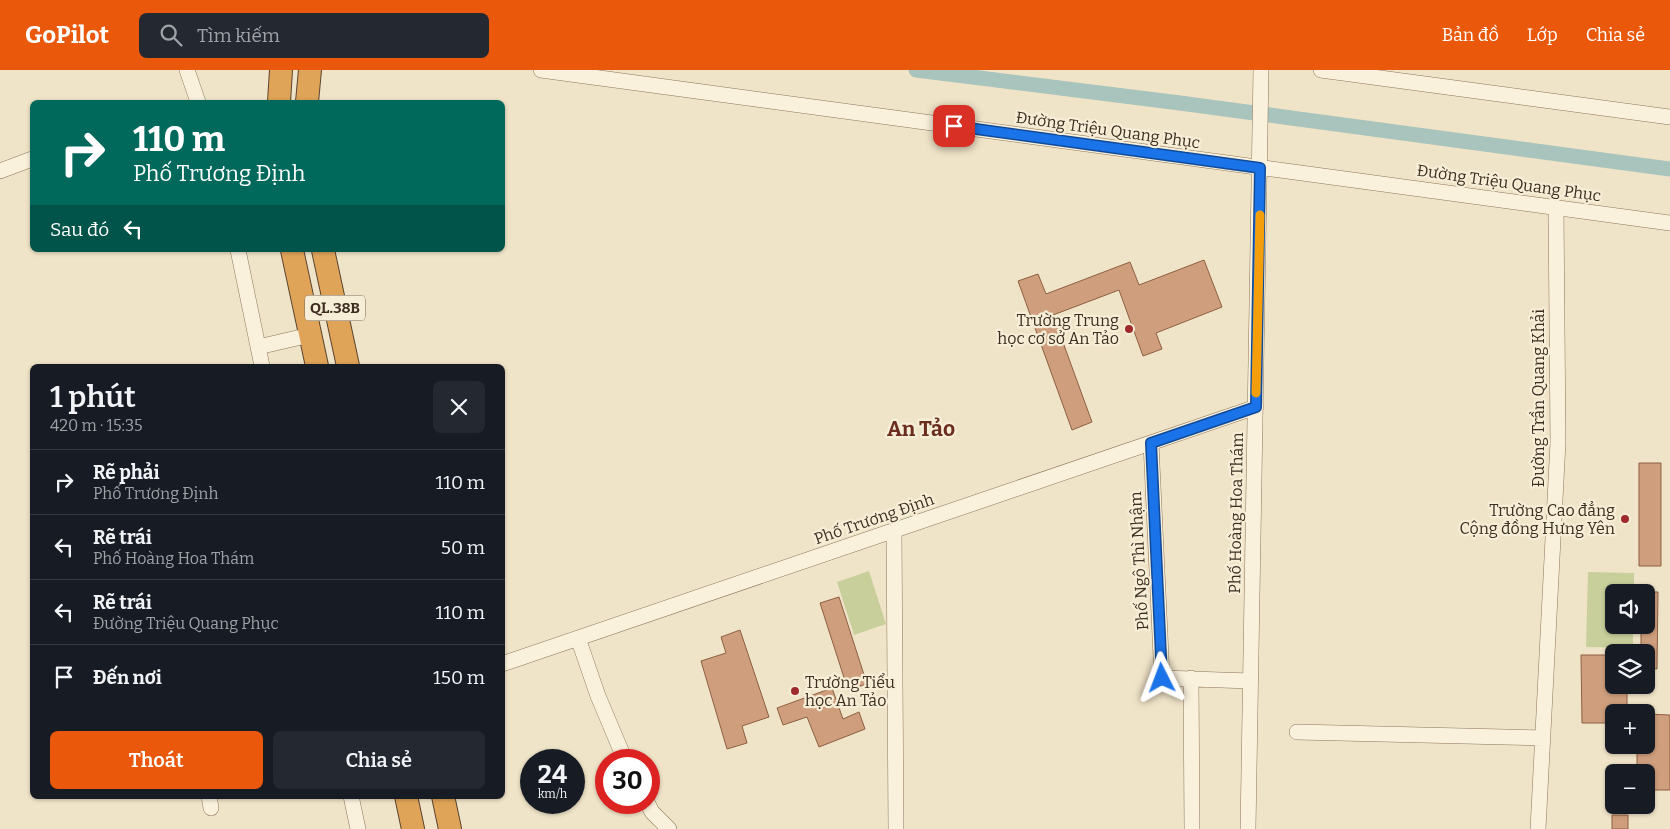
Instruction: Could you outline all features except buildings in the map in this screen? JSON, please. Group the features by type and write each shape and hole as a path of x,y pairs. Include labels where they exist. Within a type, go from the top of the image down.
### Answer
{"highway":[{"path":"279,100 281,70"},
{"path":"307,100 310,70"},
{"name":"QL.38B","path":"292,252 317,364"},
{"name":"QL.38B","path":"322,252 348,364"},
{"path":"407,799 413,829"},
{"path":"443,799 450,829"}],"street":[{"path":"187,70 197,100"},
{"name":"Đường Triệu Quang Phục","path":"541,70 1670,222"},
{"name":"Phố Hoàng Hoa Thám","path":"1248,829 1261,70"},
{"path":"1321,70 1670,117"},
{"path":"0,171 30,160"},
{"name":"Đường Trần Quang Khải","path":"1538,829 1558,442 1556,207"},
{"path":"238,252 262,364"},
{"path":"258,347 310,334"},
{"name":"Phố Trương Định","path":"505,663 1256,407"},
{"name":"Phố Ngô Thì Nhậm","path":"1151,443 1162,678 1191,678"},
{"path":"894,531 896,829"},
{"path":"578,638 598,696 620,749"},
{"path":"1192,829 1191,678 1251,681"},
{"path":"1297,732 1542,738"},
{"path":"353,799 358,829"},
{"path":"654,814 669,829"}],"green space":[{"path":"869,571 886,624 854,635 837,582"},
{"path":"1588,572 1634,573 1634,584 1605,584 1605,634 1633,634 1633,644 1605,644 1605,647 1586,647"}],"waterway":[{"path":"916,70 1180,103 1670,169"}],"slow traffic":[{"path":"1256,393 1260,215"}],"place":[{"name":"Trường Trung học cơ sở An Tảo","path":"1129,329"},
{"name":"Trường Cao đẳng Cộng đồng Hưng Yên","path":"1625,519"},
{"name":"Trường Tiểu học An Tảo","path":"795,691"}],"district":[{"name":"An Tảo","path":"921,429"}],"route":[{"path":"954,126 1260,168 1256,407 1151,443 1162,678"}]}
